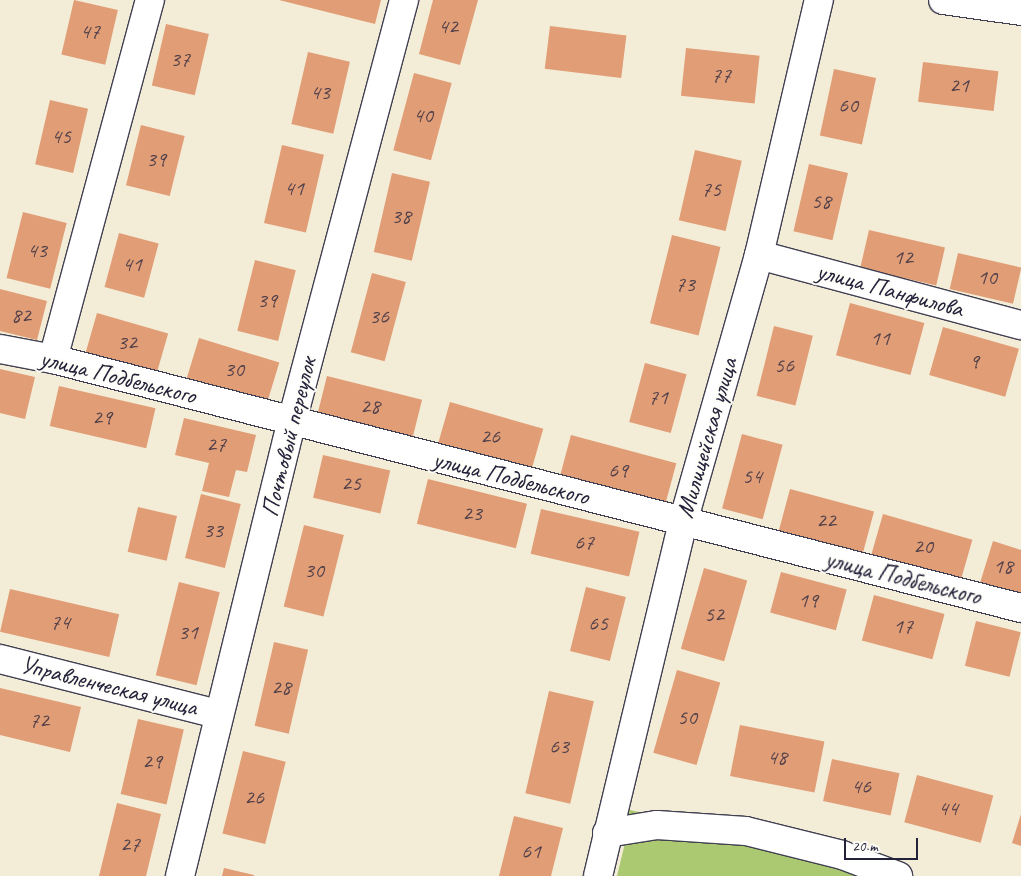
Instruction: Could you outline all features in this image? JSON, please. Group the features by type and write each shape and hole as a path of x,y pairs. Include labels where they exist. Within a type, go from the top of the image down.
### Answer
{"street":[{"path":"53,359 150,0"},
{"name":"Почтовый переулок","path":"180,876 218,714 292,421 404,0"},
{"name":"Милицейская улица","path":"598,876 683,522 760,255 819,0"},
{"path":"943,0 1021,11"},
{"name":"улица Панфилова","path":"760,255 1021,325"},
{"name":"улица Подбельского","path":"0,349 53,359 1021,608"},
{"name":"Управленческая улица","path":"0,659 218,714"},
{"path":"607,833 657,825 693,825 746,832 842,855 898,876"}],"green space":[{"path":"626,809 910,876 617,876 626,839"}],"building":[{"path":"74,0 118,10 105,65 61,55"},
{"path":"279,0 381,0 375,24"},
{"path":"433,0 478,0 460,65 419,54"},
{"path":"166,24 209,34 195,95 152,85"},
{"path":"550,26 626,35 621,78 545,69"},
{"path":"686,48 760,56 755,103 681,96"},
{"path":"308,52 350,62 333,134 291,124"},
{"path":"923,62 998,71 994,111 918,102"},
{"path":"834,69 876,78 862,144 820,136"},
{"path":"414,73 452,83 431,160 393,150"},
{"path":"50,100 88,109 73,173 35,164"},
{"path":"141,125 185,136 170,196 126,185"},
{"path":"282,145 324,155 306,233 264,223"},
{"path":"695,150 742,161 726,231 679,220"},
{"path":"809,164 848,173 832,240 793,231"},
{"path":"392,173 430,182 412,261 374,252"},
{"path":"23,212 67,223 50,289 7,278"},
{"path":"869,230 945,248 936,286 860,268"},
{"path":"119,233 159,244 144,298 105,287"},
{"path":"672,235 721,247 698,335 650,323"},
{"path":"958,253 1021,268 1013,304 950,289"},
{"path":"255,260 296,270 278,341 237,331"},
{"path":"372,273 406,282 385,361 351,352"},
{"path":"0,289 47,301 37,340 0,331"},
{"path":"850,303 924,323 910,375 836,355"},
{"path":"97,313 168,333 157,373 86,352"},
{"path":"774,326 813,336 795,406 757,396"},
{"path":"943,327 1019,349 1005,397 929,375"},
{"path":"199,338 279,363 267,403 187,378"},
{"path":"645,363 687,374 671,433 629,422"},
{"path":"0,369 35,377 25,419 0,413"},
{"path":"327,376 422,400 413,438 318,414"},
{"path":"59,386 155,408 146,448 50,426"},
{"path":"450,402 543,429 531,472 438,445"},
{"path":"184,418 256,435 247,472 236,470 229,497 202,491 209,463 175,455"},
{"path":"742,434 783,445 763,519 722,508"},
{"path":"571,435 676,463 665,505 560,477"},
{"path":"323,455 390,471 380,513 313,498"},
{"path":"428,479 527,504 516,548 417,524"},
{"path":"790,489 874,512 863,553 779,531"},
{"path":"201,494 241,504 225,568 185,558"},
{"path":"138,507 177,516 167,561 128,552"},
{"path":"541,509 639,532 629,577 531,554"},
{"path":"883,514 972,540 961,580 871,554"},
{"path":"304,525 344,535 323,616 284,607"},
{"path":"993,541 1021,550 1021,597 980,583"},
{"path":"704,568 747,580 724,661 681,649"},
{"path":"781,572 847,590 836,630 770,613"},
{"path":"179,582 220,592 197,685 156,675"},
{"path":"586,587 626,597 610,661 570,651"},
{"path":"10,589 119,614 109,657 0,632"},
{"path":"874,595 945,614 932,659 862,640"},
{"path":"976,621 1021,632 1010,677 965,666"},
{"path":"274,642 308,650 289,734 255,726"},
{"path":"677,670 720,682 697,765 653,753"},
{"path":"0,688 81,707 70,752 0,735"},
{"path":"549,691 594,701 570,804 525,793"},
{"path":"138,719 184,730 166,805 121,794"},
{"path":"740,725 824,741 814,792 730,776"},
{"path":"243,751 286,762 265,844 222,833"},
{"path":"832,759 899,773 891,815 823,801"},
{"path":"917,775 993,795 981,843 904,822"},
{"path":"117,803 161,814 146,876 99,876"},
{"path":"1021,814 1021,846 1012,843"},
{"path":"514,816 563,828 551,876 499,876"},
{"path":"224,868 254,875 254,876 222,876"}]}
